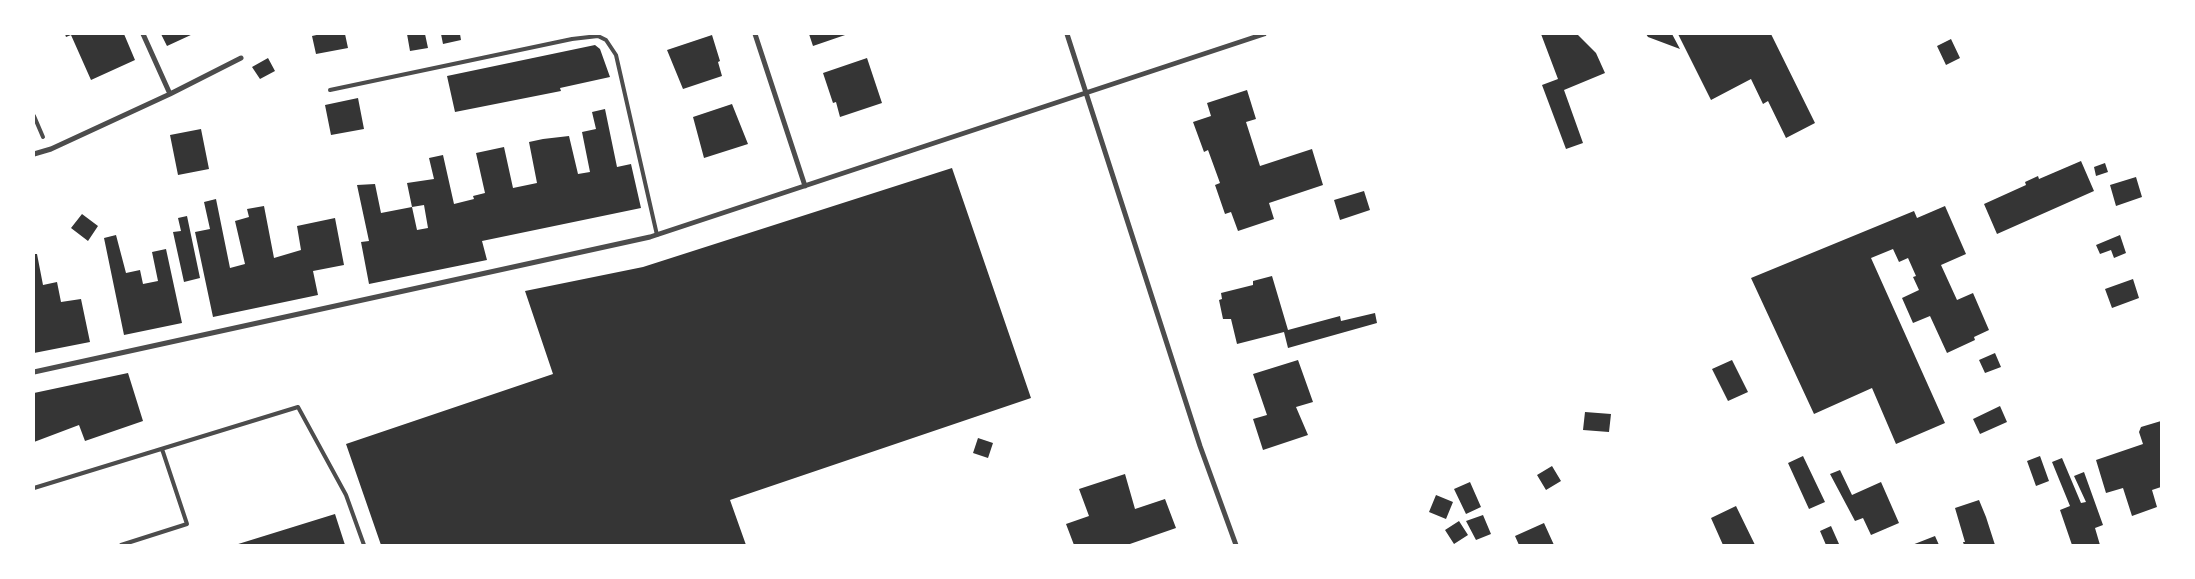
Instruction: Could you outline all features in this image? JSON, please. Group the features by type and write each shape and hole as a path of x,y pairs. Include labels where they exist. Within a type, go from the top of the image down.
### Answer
{"street":[{"path":"143,34 170,94"},
{"path":"755,34 805,186"},
{"path":"1067,34 1200,446 1236,545"},
{"path":"34,372 658,234 1264,34"},
{"path":"34,154 51,149 170,94 241,58"}],"lane":[{"path":"330,90 572,39 598,36 606,40 616,55 658,234"},
{"path":"34,116 43,137"},
{"path":"34,488 298,407 346,495 364,545"},
{"path":"121,545 187,524 162,449"}],"building":[{"path":"65,34 124,34 135,60 91,80 71,35 66,37"},
{"path":"161,34 193,34 167,46"},
{"path":"345,34 348,48 316,54 312,36"},
{"path":"407,34 425,34 428,48 410,51"},
{"path":"441,34 460,34 461,40 443,44"},
{"path":"809,34 848,34 813,46"},
{"path":"1541,34 1577,34 1596,53 1605,73 1564,90 1583,143 1566,149 1542,85 1558,79"},
{"path":"1646,34 1672,34 1680,49 1648,37"},
{"path":"1678,34 1771,34 1815,123 1786,138 1768,101 1763,104 1751,79 1711,100"},
{"path":"712,35 720,61 718,62 722,76 683,89 667,50"},
{"path":"1951,39 1960,58 1946,65 1937,46"},
{"path":"595,45 600,49 610,77 560,88 561,91 455,112 447,76"},
{"path":"268,58 275,71 260,79 252,67"},
{"path":"867,58 882,103 840,117 836,102 833,103 823,73"},
{"path":"1247,90 1256,119 1246,122 1260,166 1312,149 1323,185 1269,203 1274,219 1238,231 1231,212 1225,214 1215,185 1220,183 1208,150 1204,152 1193,122 1211,116 1207,103"},
{"path":"358,98 364,129 331,135 325,105"},
{"path":"732,104 748,144 704,158 693,117"},
{"path":"605,109 617,167 631,164 641,208 482,241 487,260 369,284 361,242 369,241 357,185 375,184 381,213 412,207 407,183 434,179 429,158 443,155 454,204 474,199 473,196 485,193 476,153 504,147 513,188 537,183 529,142 569,136 578,174 590,172 582,132 596,129 592,112","holes":["424,205 428,228 417,230 412,207"]},
{"path":"201,129 209,169 178,175 170,135"},
{"path":"2081,161 2094,191 1997,234 1984,204 2026,185 2025,182 2038,176 2039,179"},
{"path":"2105,163 2108,172 2096,176 2094,167"},
{"path":"952,168 1031,398 730,500 746,545 381,545 346,444 553,374 525,291 643,267"},
{"path":"2136,177 2142,197 2116,206 2110,185"},
{"path":"1364,191 1370,210 1340,220 1334,200"},
{"path":"216,199 230,268 245,264 235,221 249,217 247,209 264,206 274,258 301,250 297,226 335,218 344,265 313,271 318,295 213,317 195,232 210,229 204,202"},
{"path":"1945,206 1966,254 1941,265 1957,300 1973,293 1989,330 1974,337 1975,340 1947,353 1930,316 1913,323 1902,298 1919,290 1913,277 1916,276 1908,258 1899,262 1893,249 1871,258 1945,423 1896,444 1872,388 1814,414 1751,278 1914,211 1917,218"},
{"path":"82,214 98,226 88,241 71,228"},
{"path":"187,216 200,278 184,282 173,232 181,231 178,218"},
{"path":"116,235 126,273 140,270 143,284 158,281 152,252 166,249 182,323 124,335 104,238"},
{"path":"2120,235 2126,253 2114,258 2111,250 2100,254 2096,245"},
{"path":"34,254 37,254 43,285 57,282 61,302 81,299 90,342 34,353"},
{"path":"1272,276 1288,330 1340,316 1341,321 1375,313 1377,323 1288,348 1284,332 1237,344 1231,319 1223,319 1219,300 1222,299 1221,293 1253,285 1253,281"},
{"path":"2133,279 2139,298 2112,308 2105,289"},
{"path":"1995,353 2001,367 1985,373 1979,360"},
{"path":"1298,360 1313,402 1296,407 1308,435 1263,450 1253,419 1267,415 1253,374"},
{"path":"1732,360 1748,392 1728,401 1712,369"},
{"path":"128,373 143,421 85,441 79,425 34,442 34,393"},
{"path":"2000,406 2007,422 1980,434 1973,419"},
{"path":"1585,412 1611,414 1609,432 1583,430"},
{"path":"2161,421 2161,487 2152,490 2157,507 2132,516 2123,488 2106,493 2096,460 2143,444 2139,432 2141,427"},
{"path":"978,438 993,443 988,458 973,453"},
{"path":"1803,456 1825,502 1809,509 1788,463"},
{"path":"2040,456 2049,481 2036,486 2027,461"},
{"path":"2062,458 2081,503 2086,502 2074,476 2084,472 2103,525 2095,528 2100,545 2072,545 2060,510 2070,506 2052,462"},
{"path":"1552,466 1561,481 1546,490 1537,475"},
{"path":"1840,470 1852,495 1881,482 1899,523 1871,535 1863,518 1855,521 1830,474"},
{"path":"1125,474 1135,509 1165,499 1176,528 1127,545 1074,545 1066,524 1089,516 1079,489"},
{"path":"1470,482 1481,507 1466,514 1454,489"},
{"path":"1436,495 1453,502 1446,519 1429,512"},
{"path":"1979,500 1995,545 1964,545 1963,542 1965,542 1955,508"},
{"path":"1736,506 1755,545 1723,545 1711,518"},
{"path":"335,514 345,545 235,545"},
{"path":"1483,515 1491,534 1476,540 1466,521"},
{"path":"1459,521 1468,535 1454,544 1445,530"},
{"path":"1544,523 1554,545 1519,545 1515,536"},
{"path":"1831,526 1838,545 1826,545 1820,531"},
{"path":"1935,536 1939,545 1912,545"}]}
